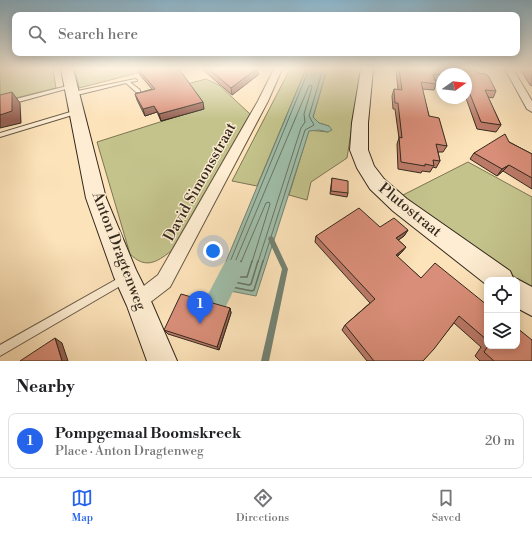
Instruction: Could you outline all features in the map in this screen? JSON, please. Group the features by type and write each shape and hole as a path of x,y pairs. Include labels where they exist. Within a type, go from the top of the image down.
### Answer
{"street":[{"name":"David Simonsstraat","path":"138,301 164,281 263,101 269,86"},
{"name":"Plutostraat","path":"366,86 360,123 359,150 366,168 377,184 400,205 497,277"},
{"path":"519,86 532,109"},
{"name":"Anton Dragtenweg","path":"72,90 96,198 126,277 138,301 162,361"},
{"path":"520,294 532,303"}],"lane":[{"path":"0,105 72,90 101,86"},
{"path":"132,86 138,91"},
{"path":"0,135 72,90"},
{"path":"0,351 126,277"}],"shaded area":[{"path":"0,86 56,86 56,88 0,102"},
{"path":"188,86 220,86 250,114 171,251 160,259 150,263 141,262 130,254 97,142 204,108"},
{"path":"281,86 299,86 257,186 232,181"},
{"path":"322,86 358,86 347,158 311,182 307,200 289,195 309,130 328,132 329,126 319,123 313,117"},
{"path":"468,162 532,197 532,289 520,280 520,277 515,277 401,196"}],"water":[{"path":"299,86 322,86 313,117 319,123 329,126 332,130 328,132 319,130 309,131 256,296 215,288"}],"building":[{"path":"152,86 191,86 203,102 159,114 154,106 143,109 135,94 155,89"},
{"path":"401,86 422,86 429,116 439,118 447,146 436,144 440,161 433,160 434,166 401,162 399,137 402,138 398,103 395,103 394,89 402,90"},
{"path":"472,86 493,86 496,91 485,90 501,125 481,122 472,99"},
{"path":"12,92 12,111 0,115 0,95"},
{"path":"505,134 509,142 532,154 532,178 509,165 502,169 474,153"},
{"path":"332,178 348,181 348,193 331,191"},
{"path":"359,208 380,227 394,218 408,230 396,238 406,247 396,255 421,278 435,263 484,303 484,337 459,316 423,361 374,361 345,325 375,299 316,236"},
{"path":"181,294 230,308 217,347 164,330"},
{"path":"520,330 532,340 532,361 494,361 484,352 486,349 520,349"},
{"path":"55,338 62,361 20,361"}],"waterway":[{"path":"265,361 285,269 271,239"},
{"path":"217,300 233,269"}],"place":[{"name":"Pompgemaal Boomskreek","path":"200,324"}]}
